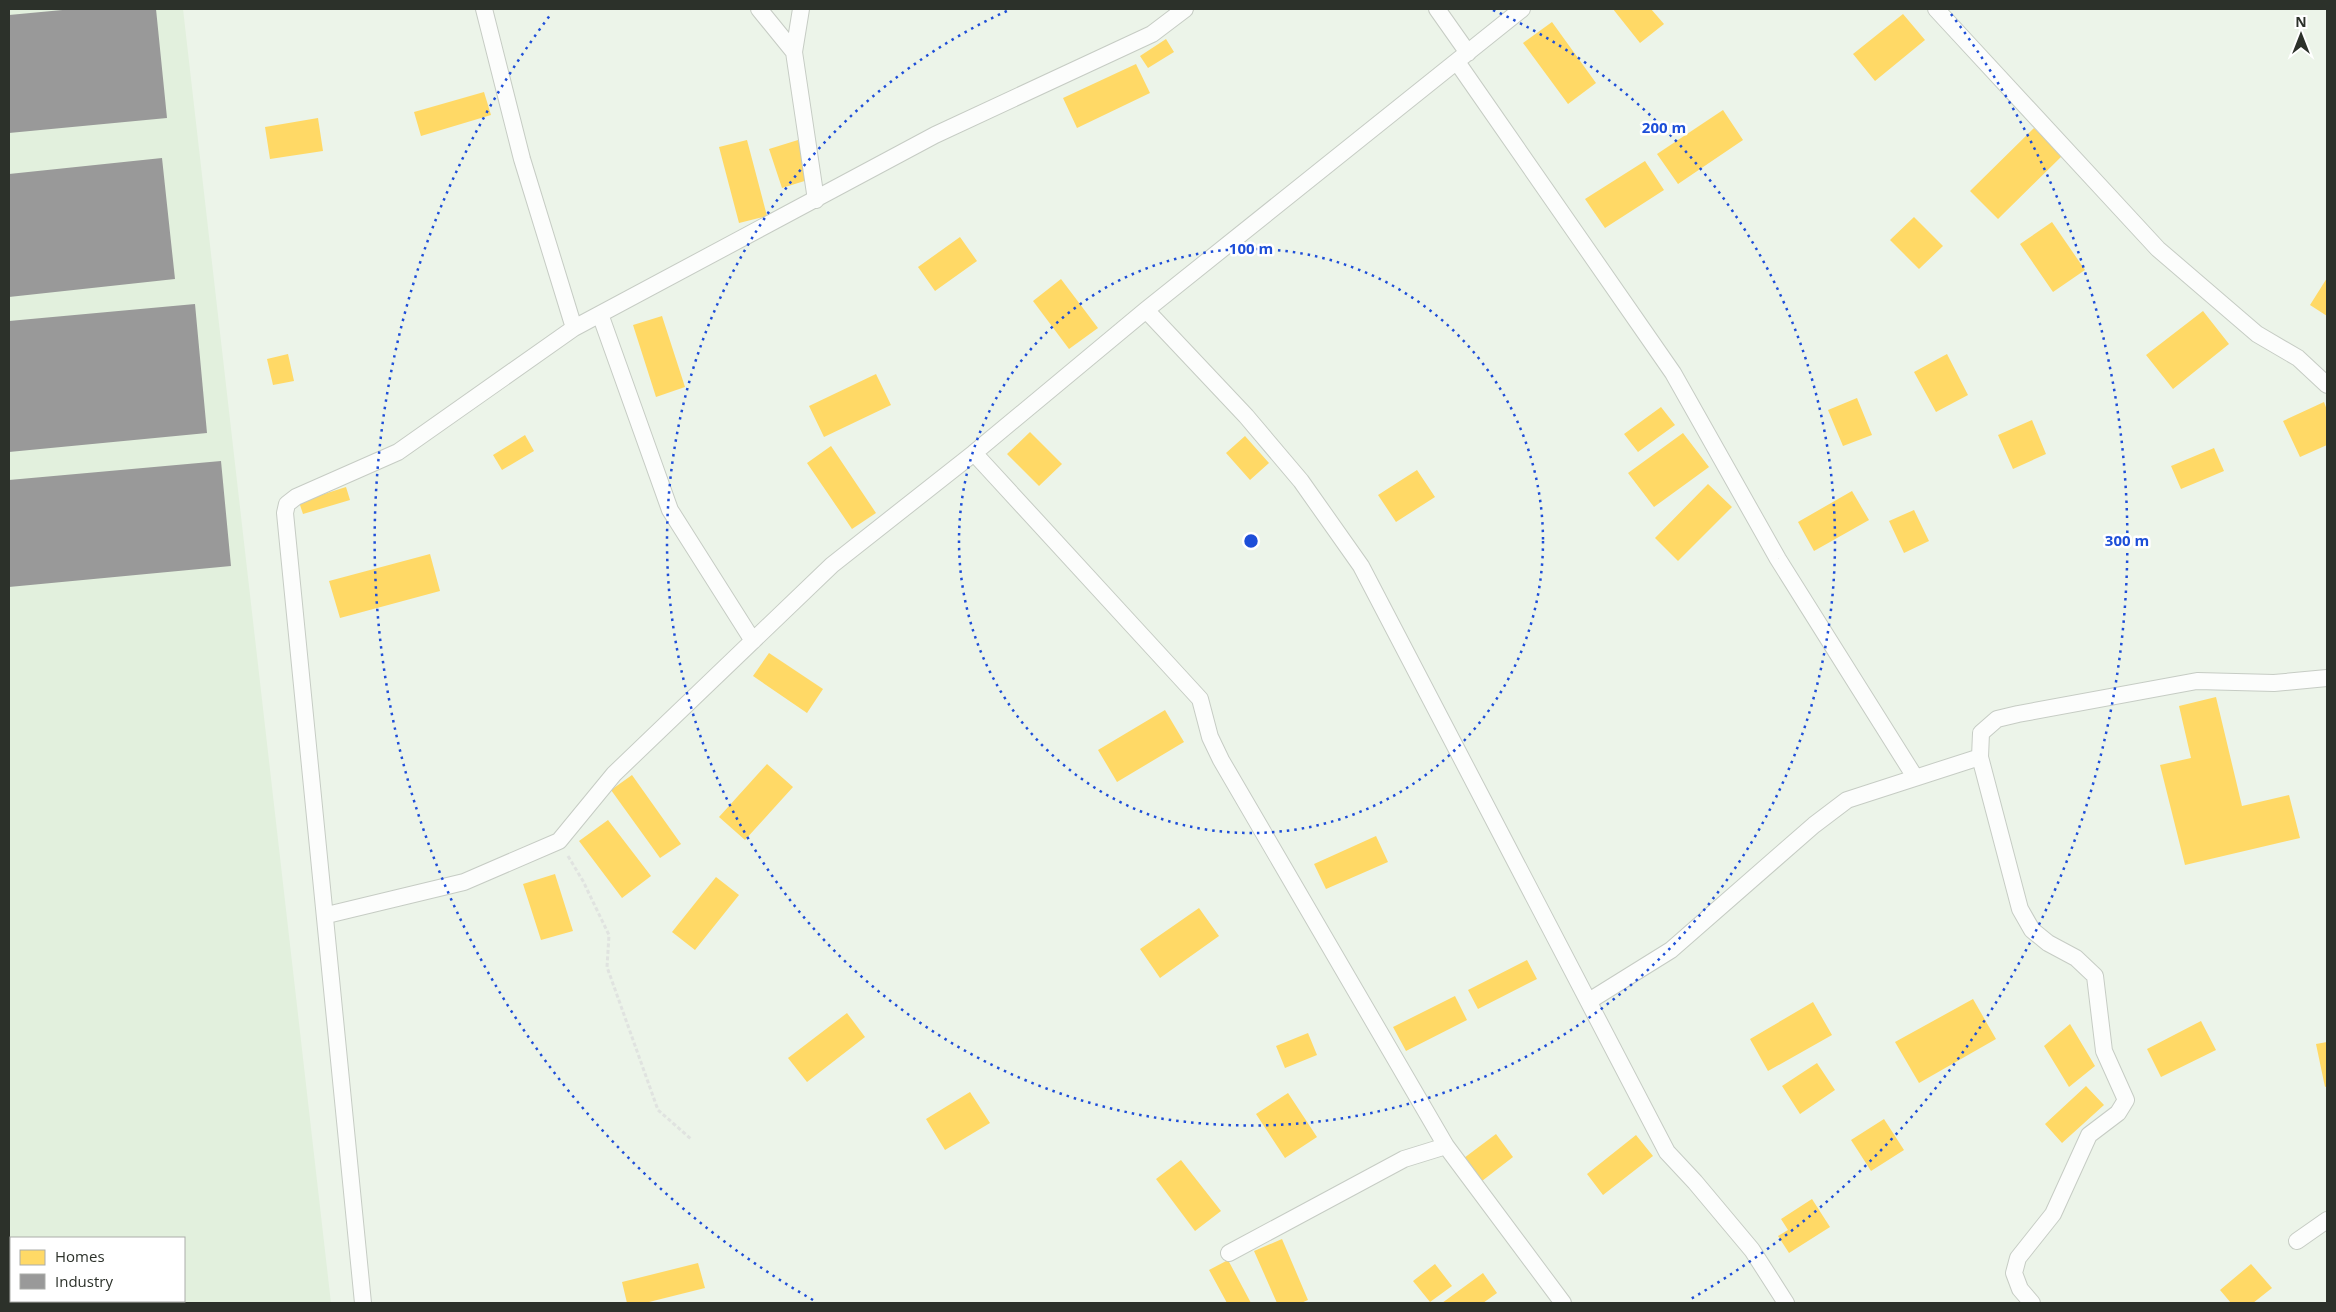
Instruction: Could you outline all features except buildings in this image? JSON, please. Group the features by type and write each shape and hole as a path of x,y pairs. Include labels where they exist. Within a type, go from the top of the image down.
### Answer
{"street":[{"path":"484,9 522,159 574,328"},
{"path":"759,9 794,52"},
{"path":"801,9 794,52 816,200"},
{"path":"363,1303 285,513 287,504 296,498 398,452 574,328 935,135 1152,34 1185,9"},
{"path":"1436,9 1462,58 1673,373 1778,558 1915,777"},
{"path":"326,916 464,882 559,840 614,774 832,565 974,453 1146,310 1522,9"},
{"path":"1936,9 2158,249 2257,334 2298,358 2327,385"},
{"path":"1146,310 1246,416 1301,481 1361,566 1667,1152 1752,1250 1786,1303"},
{"path":"600,314 670,510 753,641"},
{"path":"974,453 1200,699 1210,737 1221,760 1446,1146 1557,1301"},
{"path":"2032,1303 2020,1289 2014,1273 2018,1258 2054,1214 2089,1136 2118,1113 2126,1100 2104,1052 2094,976 2076,958 2048,943 2032,930 2020,909 1980,756 1981,733 1997,719 2197,681 2274,683 2327,678"},
{"path":"1589,1001 1671,950 1814,825 1847,800 1980,756"},
{"path":"1230,1253 1404,1159 1446,1146"},
{"path":"2297,1241 2327,1220"}],"path":[{"path":"559,840 583,881 609,935 608,967 658,1110 691,1139"}],"shaded area":[{"path":"9,9 183,9 331,1303 9,1303"}]}
